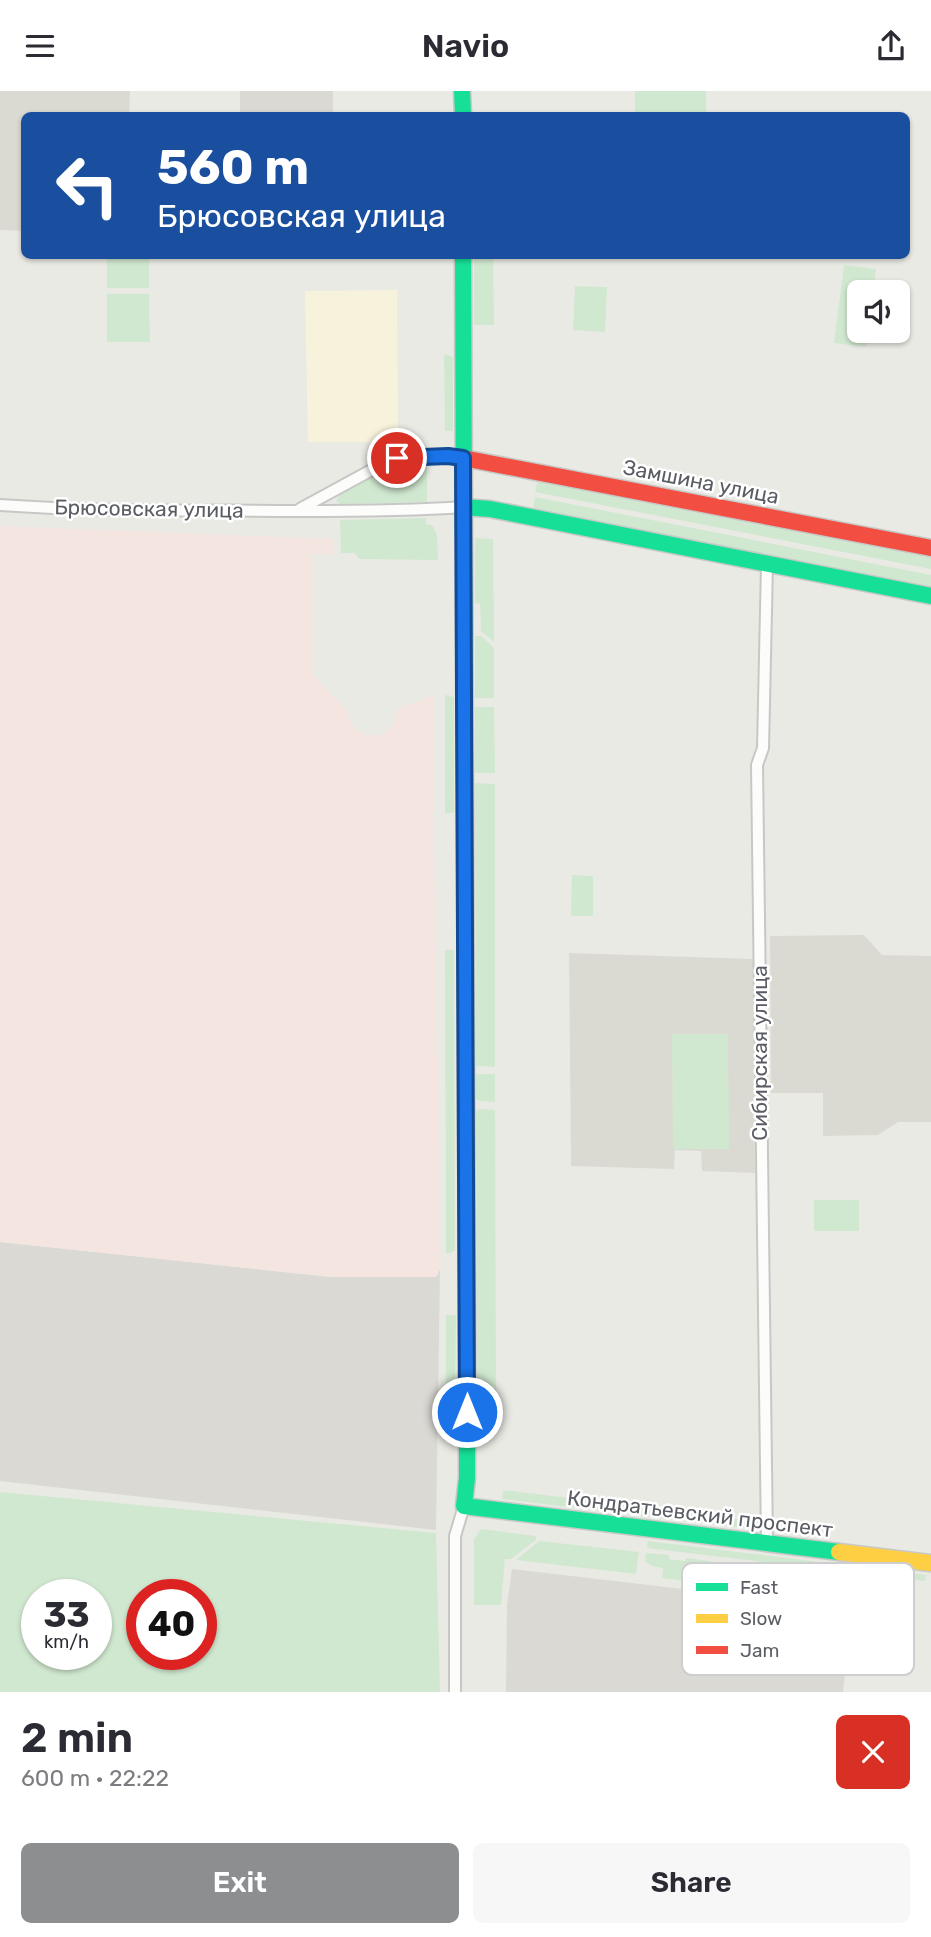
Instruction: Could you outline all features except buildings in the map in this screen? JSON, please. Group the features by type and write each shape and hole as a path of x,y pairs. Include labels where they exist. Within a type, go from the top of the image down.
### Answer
{"street":[{"path":"462,91 463,112"},
{"path":"455,1692 456,1536 464,1506 467,1478 463,259"},
{"name":"Брюсовская улица","path":"298,510 390,460 418,456 463,458"},
{"name":"Замшина улица","path":"463,458 931,548"},
{"name":"Брюсовская улица","path":"0,505 164,511 337,512 463,507"},
{"path":"463,507 490,509 931,596"},
{"name":"Сибирская улица","path":"766,564 762,748 757,765 767,1543"},
{"name":"Кондратьевский проспект","path":"464,1506 931,1563"}],"shaded area":[{"path":"0,91 130,91 129,112 21,112 21,231 0,230"},
{"path":"240,91 333,91 333,112 240,112"},
{"path":"397,290 398,442 308,442 305,291"},
{"path":"0,526 333,539 333,555 311,554 312,674 347,710 349,720 355,728 365,735 378,736 388,731 395,721 397,709 434,695 440,1269 436,1277 331,1277 0,1242"},
{"path":"864,935 882,955 931,956 931,1122 898,1122 878,1135 823,1136 823,1093 771,1093 770,936"},
{"path":"569,953 753,959 755,1173 702,1171 701,1151 675,1150 674,1169 571,1166"},
{"path":"0,1242 331,1277 436,1277 440,1269 436,1530 0,1481"},
{"path":"512,1569 682,1589 682,1675 845,1675 843,1692 506,1692 507,1605"}],"green space":[{"path":"635,91 706,91 706,112 635,112"},
{"path":"107,259 149,259 149,288 107,288"},
{"path":"474,259 493,259 494,325 474,325"},
{"path":"844,265 876,269 875,280 847,280 847,343 866,343 866,347 834,343"},
{"path":"575,286 607,287 605,332 573,330"},
{"path":"107,294 149,294 150,342 107,342"},
{"path":"444,354 453,357 453,431 445,431"},
{"path":"427,462 427,502 340,504 336,501 339,495 391,464"},
{"path":"538,479 931,555 931,569 535,492"},
{"path":"535,497 931,575 931,589 532,512"},
{"path":"426,518 426,524 433,526 437,536 438,560 360,559 354,553 341,553 340,520"},
{"path":"475,538 493,539 494,642 481,631 480,604 475,603"},
{"path":"475,636 481,636 494,648 494,698 475,698"},
{"path":"445,695 454,697 454,813 445,813"},
{"path":"475,707 494,707 495,773 475,773"},
{"path":"475,783 495,784 495,1067 476,1066"},
{"path":"572,875 593,876 593,916 571,916"},
{"path":"445,950 454,950 455,1250 451,1253 446,1253"},
{"path":"672,1034 728,1034 729,1149 673,1149"},
{"path":"476,1074 495,1074 495,1102 476,1099"},
{"path":"495,1110 496,1393 477,1393 476,1111"},
{"path":"814,1200 859,1200 859,1231 814,1231"},
{"path":"446,1315 456,1315 455,1405 446,1405"},
{"path":"503,1490 762,1522 762,1530 502,1499"},
{"path":"0,1492 436,1533 440,1692 0,1692"},
{"path":"481,1529 536,1536 536,1540 511,1559 505,1559 501,1605 474,1605 474,1539"},
{"path":"539,1541 639,1552 636,1574 516,1560"},
{"path":"648,1541 828,1563 773,1563 647,1548"},
{"path":"646,1553 669,1555 669,1559 685,1561 686,1558 724,1563 682,1563 682,1580 662,1578 663,1568 645,1562"},
{"path":"914,1574 926,1575 925,1581 914,1580"}],"traffic: fast":[{"path":"462,91 463,112"},
{"path":"463,259 465,809"},
{"path":"463,507 490,509 931,596"},
{"path":"467,1335 467,1478 464,1506 839,1552"}],"traffic: slow":[{"path":"465,809 467,1335"},
{"path":"839,1552 931,1563"}],"traffic: jam":[{"path":"463,458 931,548"}],"route":[{"path":"397,458 463,458 467,1412"}]}
